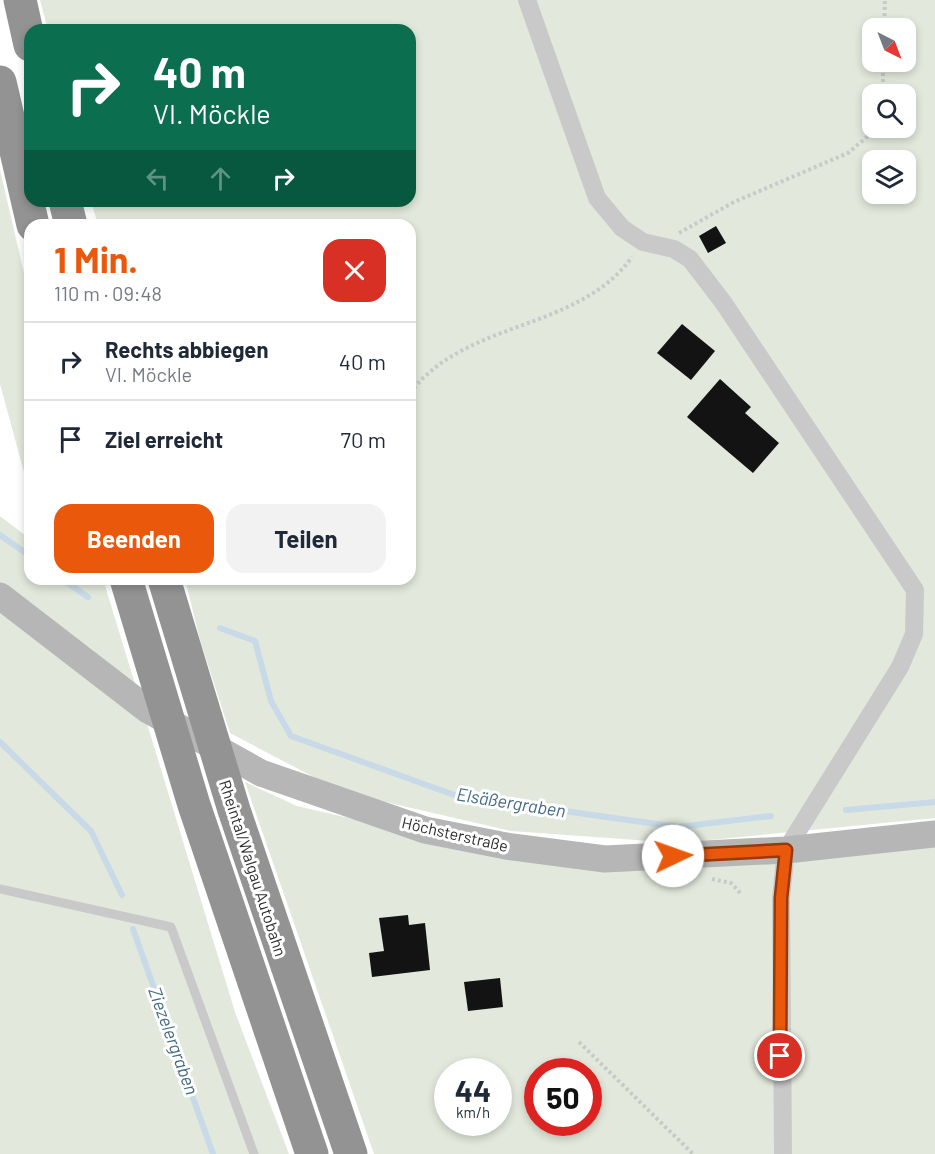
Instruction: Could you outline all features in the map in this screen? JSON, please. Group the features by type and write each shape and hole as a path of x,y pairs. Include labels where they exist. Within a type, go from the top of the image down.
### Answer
{"highway":[{"path":"20,0 25,24"},
{"path":"0,82 24,186"},
{"path":"128,585 194,806 312,1154"},
{"name":"Rheintal/Walgau Autobahn","path":"166,585 234,810 351,1154"}],"main road":[{"name":"Höchsterstraße","path":"0,596 148,710 261,773 425,830 506,846 604,859 786,850 935,834"}],"street":[{"path":"527,0 597,198 622,228 650,243 674,249 690,259 723,302 915,590 914,634 900,667 786,850 781,898 780,1056 783,1154"}],"lane":[{"path":"0,889 171,927 254,1154"}],"path":[{"path":"884,18 885,0"},
{"path":"416,385 423,375 454,353 592,297 618,276 650,243 734,202 848,153 866,138"},
{"path":"579,1042 693,1154"}],"shaded area":[{"path":"40,0 935,0 935,818 678,843 511,831 342,792 230,733 200,640 186,585 416,585 416,219 96,219 93,207 416,207 416,24 46,24"},
{"path":"0,170 24,273 24,472 0,384"},
{"path":"0,516 24,534 24,585 105,585 235,1012 289,1154 0,1154"},
{"path":"245,782 297,806 518,857 935,842 935,1154 374,1154"}],"building":[{"path":"716,226 726,243 708,253 699,236"},
{"path":"682,324 715,351 691,380 657,353"},
{"path":"720,379 751,407 745,413 779,443 753,473 687,417"},
{"path":"408,915 409,925 425,923 430,970 372,977 369,953 384,951 379,918"},
{"path":"500,978 503,1007 468,1011 464,982"}],"waterway":[{"name":"Elsäßergraben","path":"0,535 24,552"},
{"name":"Elsäßergraben","path":"71,585 88,597"},
{"name":"Elsäßergraben","path":"220,628 255,641 271,701 291,736 457,796 678,827 771,816"},
{"name":"Ziezelergraben","path":"0,742 91,831 122,895"},
{"name":"Elsäßergraben","path":"846,810 935,802"},
{"name":"Ziezelergraben","path":"133,929 213,1154"}],"route":[{"path":"673,856 786,850 781,898 780,1056"}]}
